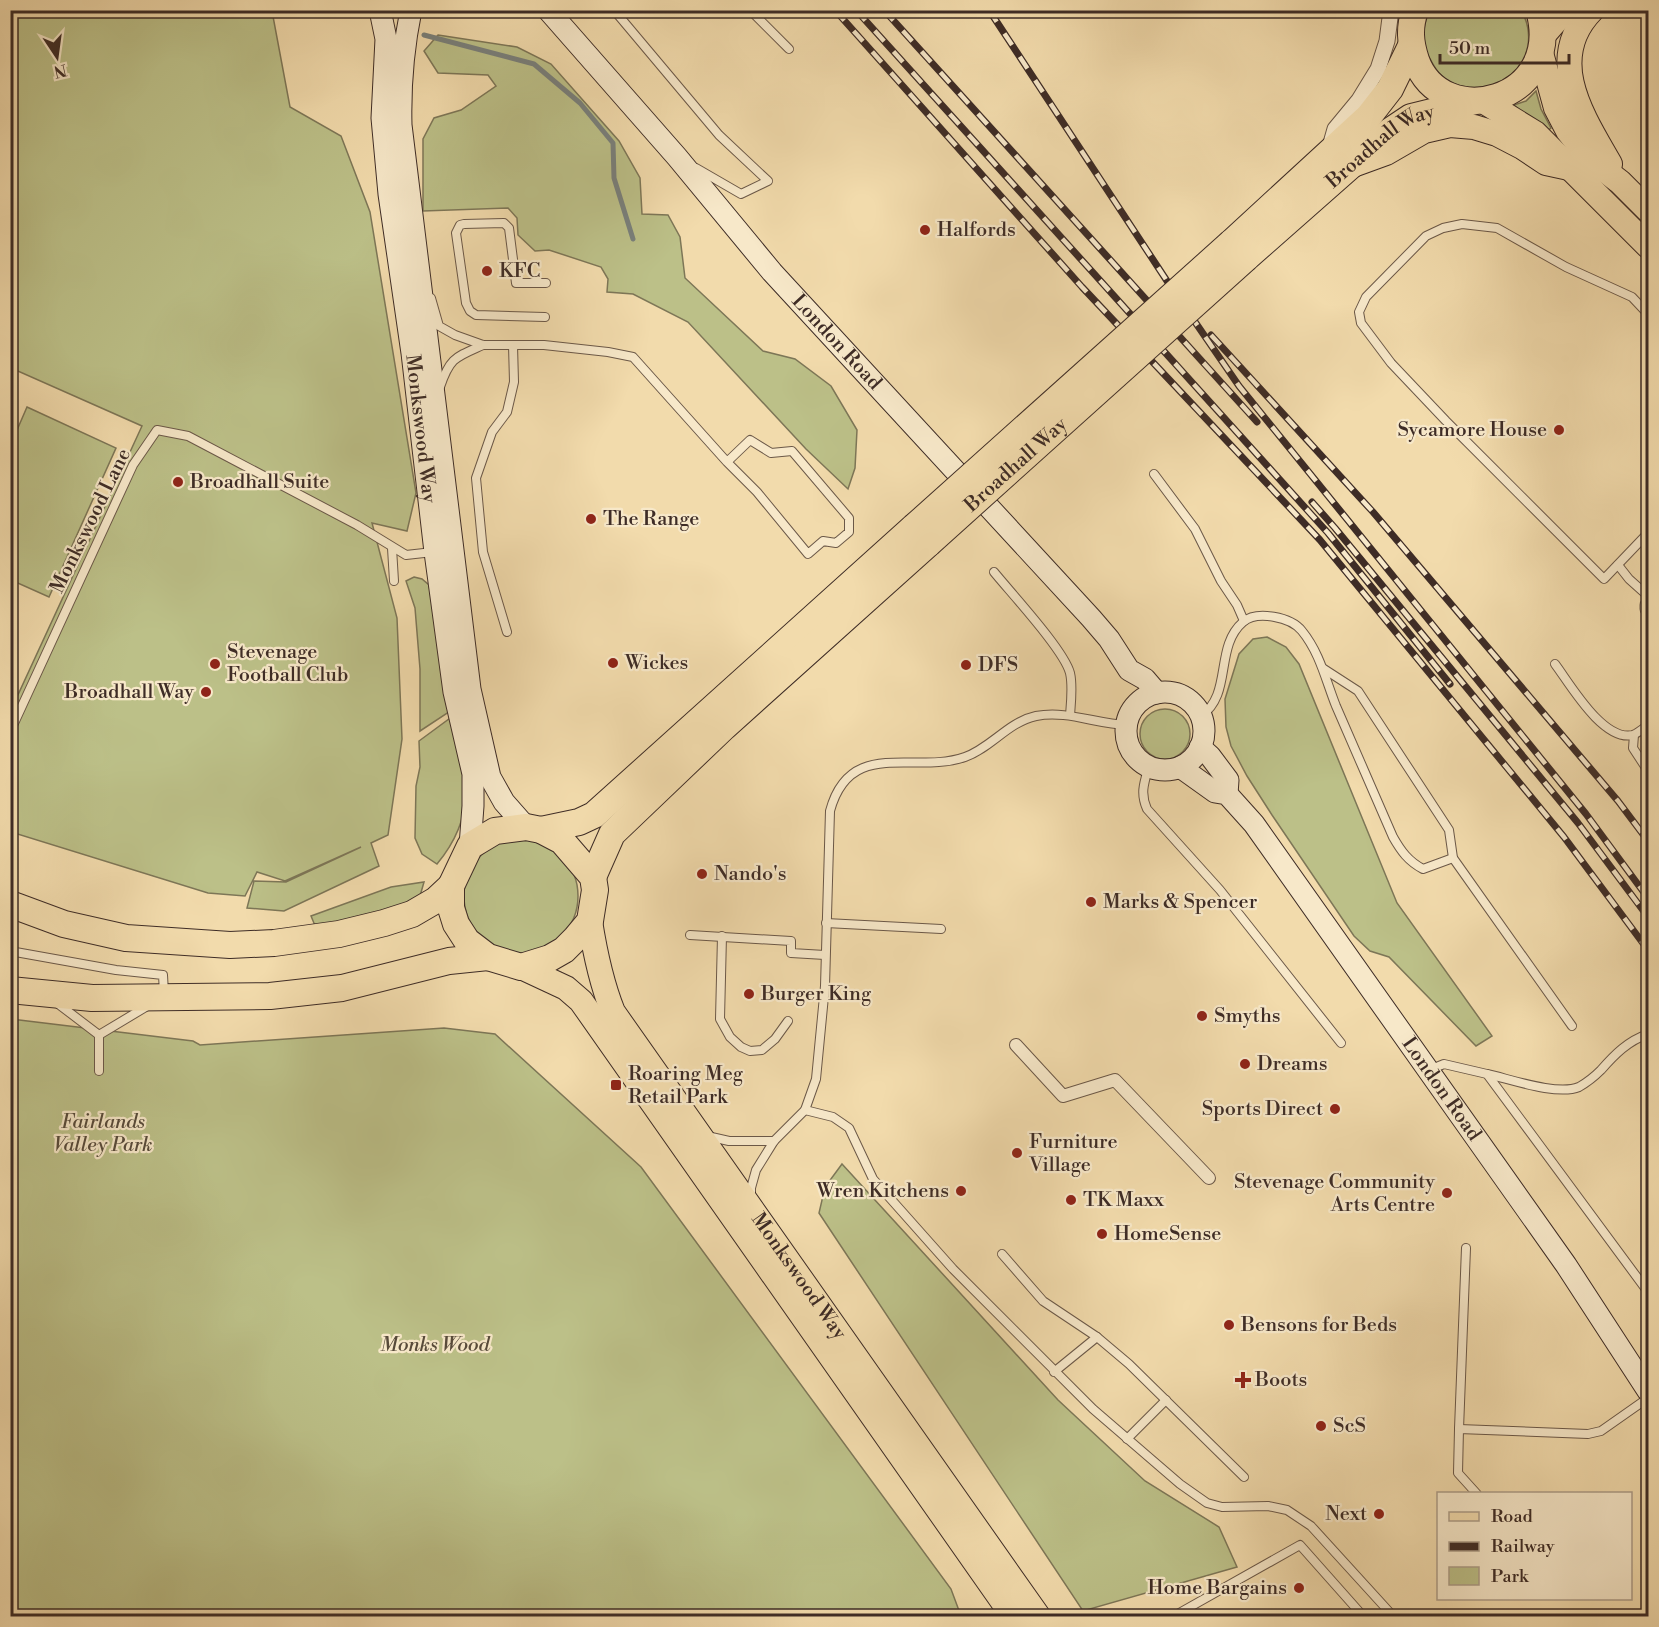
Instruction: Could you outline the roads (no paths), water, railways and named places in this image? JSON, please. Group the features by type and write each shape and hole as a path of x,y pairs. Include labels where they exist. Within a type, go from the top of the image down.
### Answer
{"highway":[{"path":"1541,32 1564,10"},
{"path":"1409,11 1411,46 1419,68 1434,85 1453,97 1479,101"},
{"name":"Broadhall Way","path":"533,828 579,822 594,815 922,535 1337,161 1412,117 1503,96 1519,86 1533,71 1541,32"},
{"name":"Broadhall Way","path":"1337,161 1390,89 1411,46"},
{"name":"Broadhall Way","path":"593,877 612,834 922,535"},
{"path":"10,904 64,924 126,939 230,945 263,944 339,934 384,924 412,914 436,900 451,886 470,846 495,831 533,828 562,840 593,877 595,890 590,921 564,950 541,962 521,967 488,957 467,941 456,924 451,908 451,886"},
{"path":"10,990 92,998 270,996 342,988 449,961 488,957"}],"main road":[{"name":"Monkswood Way","path":"380,10 386,39 382,118 386,162 454,692 473,774 470,846"},
{"name":"Monkswood Way","path":"411,10 404,42 401,73 400,125 470,689 490,777 504,802 533,828"},
{"name":"London Road","path":"548,10 677,157 772,272 1091,618 1109,639 1129,670 1145,679 1157,693"},
{"path":"1592,10 1583,19 1573,41 1569,61 1571,87 1581,115 1620,182"},
{"path":"1541,32 1556,108 1568,131 1589,158 1620,182 1648,210"},
{"path":"1479,101 1535,133 1648,246"},
{"path":"1337,161 1386,153 1424,131 1450,125 1474,127 1497,134 1546,163 1569,168"},
{"path":"1129,670 1127,738 1132,751 1142,763 1159,769 1180,767 1196,754 1200,747 1204,729 1201,716 1196,707 1185,698 1173,693 1157,693 1138,703 1129,719"},
{"name":"London Road","path":"1200,747 1210,756 1228,780 1227,794"},
{"name":"London Road","path":"1180,767 1215,792 1227,794 1254,824 1566,1265 1648,1391"},
{"name":"Monkswood Way","path":"590,921 597,966 613,1012 1038,1617"},
{"name":"Monkswood Way","path":"521,967 566,988 581,1001 1013,1617"}],"street":[{"name":"Broadhall Way","path":"1337,161 1335,129 1359,100 1378,69 1387,41 1409,11"},
{"path":"1016,1045 1063,1096 1115,1080 1209,1178"}],"lane":[{"path":"614,10 719,135 768,181 741,194 677,157"},
{"path":"750,10 789,49"},
{"path":"545,318 476,315 470,311 466,303 457,229 464,224 504,223 509,228 513,276 516,283 546,283"},
{"path":"1648,314 1632,297 1566,267 1497,228 1462,224 1443,228 1426,236 1366,297 1359,312 1361,323 1391,363 1604,579 1648,533"},
{"path":"417,248 439,326 455,335 483,345 544,345 633,357 727,462 757,492 808,554 822,541 836,543 849,532 849,518 792,451 771,453 750,440 727,462"},
{"path":"435,400 445,372 456,357 483,345"},
{"path":"507,632 483,552 476,478 492,432 507,412 514,382 513,345"},
{"name":"Monkswood Lane","path":"10,732 133,465 157,430 188,436 357,525 406,555 435,552"},
{"path":"1154,474 1195,529 1244,621"},
{"path":"392,548 394,581"},
{"path":"1618,565 1629,579 1648,596"},
{"path":"994,572 1060,654 1070,672 1070,715"},
{"path":"1201,716 1214,705 1219,694 1227,650 1236,630 1244,621 1258,616 1270,617 1296,626 1302,631 1324,669 1335,703 1402,853 1412,863 1423,869 1453,858"},
{"path":"1556,664 1593,716 1609,728 1624,735 1634,735 1648,725"},
{"path":"1324,669 1358,691 1449,830 1453,858 1572,1026"},
{"path":"751,1209 751,1188 756,1170 774,1141 805,1110 816,1079 825,986 830,811 834,796 844,782 858,770 872,764 948,762 980,751 1018,723 1035,716 1070,715 1129,719"},
{"path":"1634,735 1633,748 1648,771"},
{"path":"1149,766 1142,791 1142,798 1147,809 1220,890 1341,1043"},
{"path":"826,923 941,929"},
{"path":"690,935 791,941 791,953 825,955"},
{"path":"722,936 720,1019 730,1037 741,1047 750,1051 762,1050 775,1039 788,1021"},
{"path":"10,951 116,970 163,975 164,997 99,1035"},
{"path":"44,993 99,1035"},
{"path":"1427,1070 1444,1064 1561,1090 1577,1088 1599,1071 1622,1048 1636,1038 1648,1034"},
{"path":"99,1035 99,1071"},
{"path":"1487,1074 1648,1292"},
{"path":"805,1110 833,1117 849,1128 873,1179 953,1269 1054,1372 1127,1439 1180,1484 1207,1503 1222,1507 1268,1506 1287,1510 1311,1526 1393,1617"},
{"path":"698,1133 729,1141 774,1141"},
{"path":"1466,1248 1458,1473 1475,1492"},
{"path":"1002,1254 1043,1301 1097,1337 1130,1364 1244,1477"},
{"path":"1054,1372 1097,1337"},
{"path":"1459,1429 1588,1434 1601,1431 1648,1398"},
{"path":"1127,1439 1166,1401"},
{"path":"1174,1617 1300,1545 1363,1617"}],"waterway":[{"path":"424,35 534,64 580,103 613,143 614,178 633,239"}],"railway":[{"path":"835,10 1082,287 1320,540 1564,837 1648,950"},
{"path":"856,10 1328,533 1450,684"},
{"path":"884,10 1257,422"},
{"path":"989,10 1169,284 1239,386 1586,814 1648,898"},
{"path":"1211,335 1373,512 1618,801 1648,841"},
{"path":"1312,502 1578,823 1648,917"}],"place":[{"name":"Halfords","path":"925,230"},
{"name":"KFC","path":"487,271"},
{"name":"Sycamore House","path":"1559,430"},
{"name":"Broadhall Suite","path":"178,482"},
{"name":"The Range","path":"591,519"},
{"name":"Wickes","path":"613,663"},
{"name":"Stevenage Football Club","path":"215,664"},
{"name":"DFS","path":"966,665"},
{"name":"Broadhall Way","path":"206,692"},
{"name":"Nando's","path":"702,874"},
{"name":"Marks & Spencer","path":"1091,902"},
{"name":"Burger King","path":"749,994"},
{"name":"Smyths","path":"1202,1016"},
{"name":"Dreams","path":"1245,1064"},
{"name":"Roaring Meg Retail Park","path":"616,1085"},
{"name":"Sports Direct","path":"1335,1109"},
{"name":"Furniture Village","path":"1017,1153"},
{"name":"Wren Kitchens","path":"961,1191"},
{"name":"Stevenage Community Arts Centre","path":"1447,1193"},
{"name":"TK Maxx","path":"1071,1200"},
{"name":"HomeSense","path":"1102,1234"},
{"name":"Bensons for Beds","path":"1229,1325"},
{"name":"Boots","path":"1243,1380"},
{"name":"ScS","path":"1321,1426"},
{"name":"Next","path":"1379,1514"},
{"name":"Home Bargains","path":"1299,1588"}],"park label":[{"name":"Fairlands Valley Park","path":"103,1134"},
{"name":"Monks Wood","path":"435,1345"}]}
